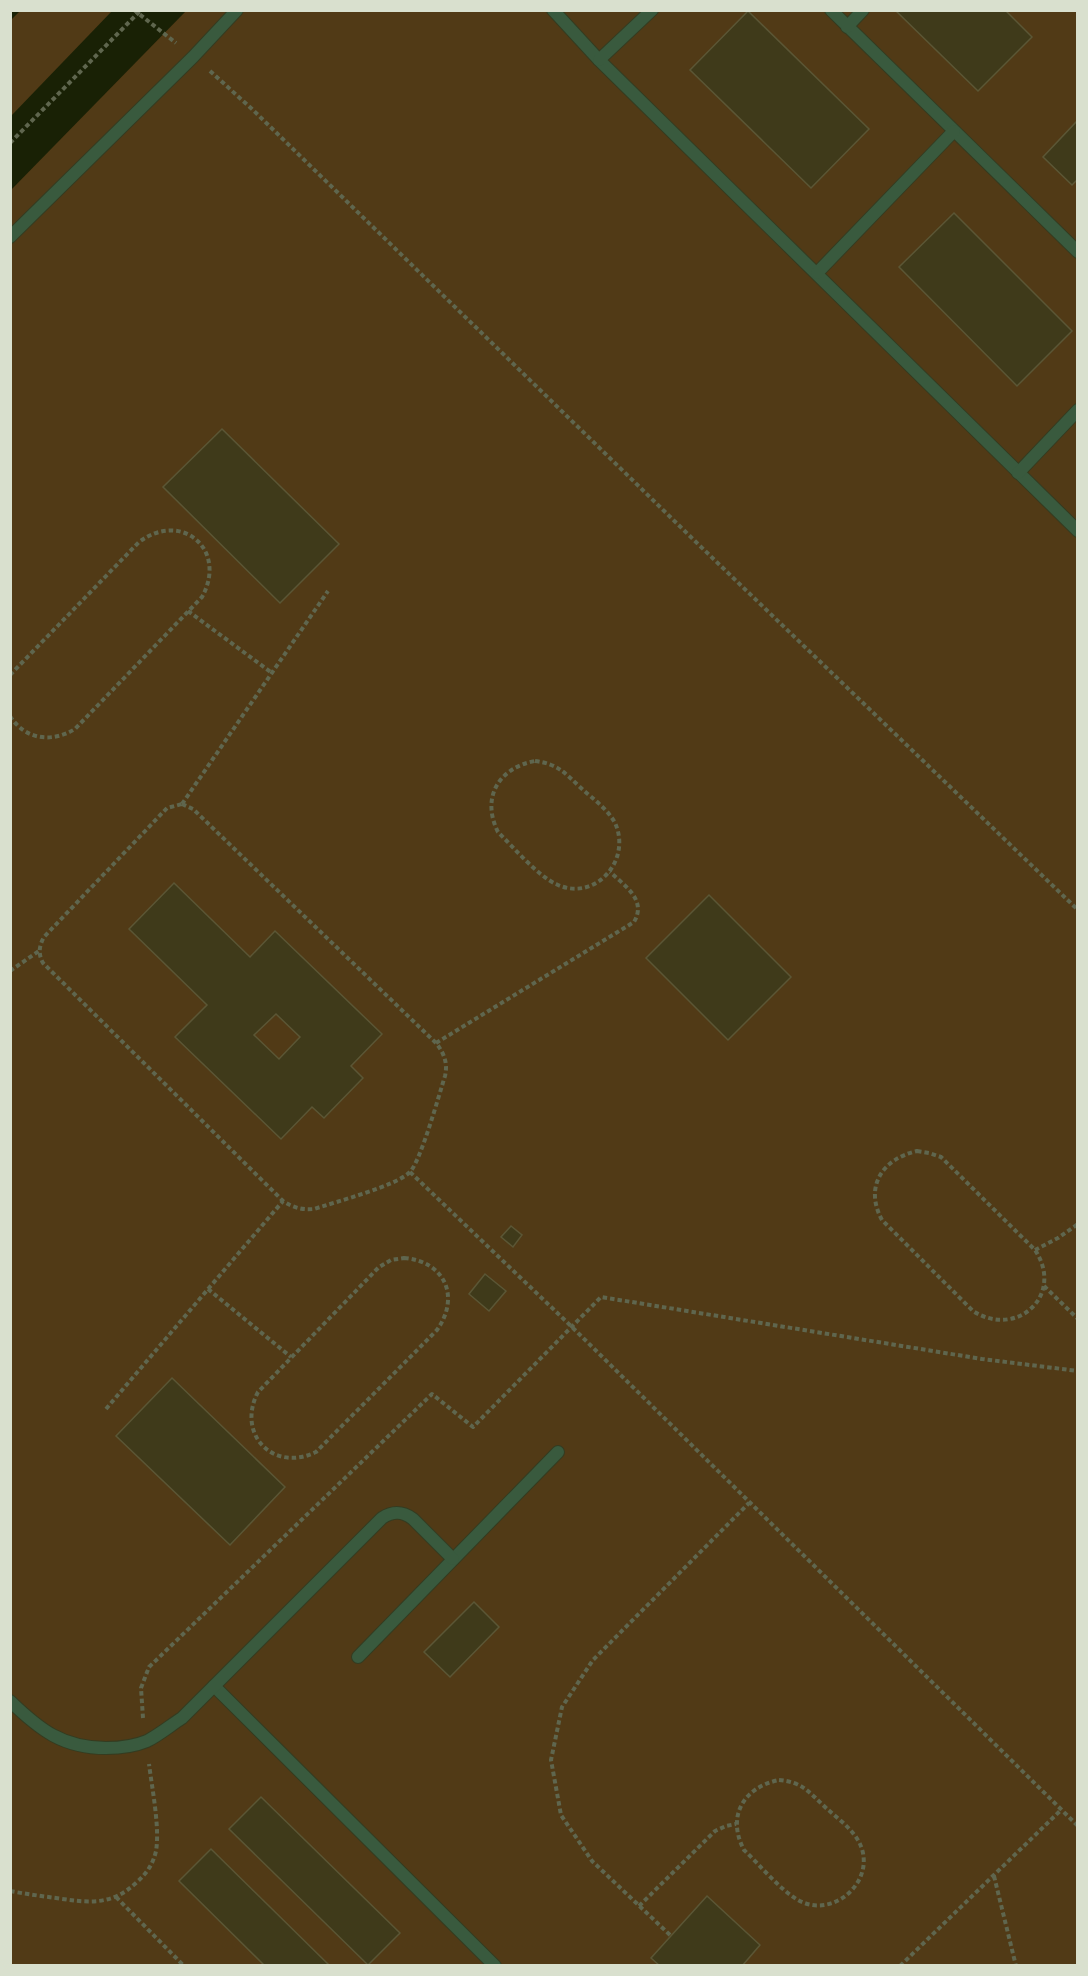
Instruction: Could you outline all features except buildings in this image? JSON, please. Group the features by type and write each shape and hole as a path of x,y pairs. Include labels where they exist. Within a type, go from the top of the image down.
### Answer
{"lane":[{"path":"10,237 193,57 237,10"},
{"path":"553,10 599,60 1077,531"},
{"path":"599,60 652,10"},
{"path":"831,10 1077,252"},
{"path":"847,27 863,10"},
{"path":"817,273 954,131"},
{"path":"1018,473 1077,410"},
{"path":"357,1657 558,1452"},
{"path":"10,1701 35,1725 60,1740 88,1748 118,1748 146,1741 182,1718 382,1518 398,1512 406,1514 453,1559"},
{"path":"214,1686 495,1965"}],"path":[{"path":"10,143 138,12 252,109 706,553 1077,910"},
{"path":"10,675 149,534 162,530 175,530 198,541 206,552 210,564 210,577 202,597 75,729 67,734 46,738 34,736 23,731 10,716"},
{"path":"182,804 328,591"},
{"path":"188,611 272,673"},
{"path":"541,762 560,768 609,814 617,826 620,840 619,854 610,872 594,885 580,888 566,888 546,878 498,832 491,814 491,801 501,778 511,769 522,764 541,762"},
{"path":"182,804 193,809 443,1052 446,1076 418,1156 410,1172 397,1181 314,1209 292,1207 283,1201 48,968 40,957 44,937 167,808 182,804"},
{"path":"436,1043 634,922 639,909 638,902 634,895 610,872"},
{"path":"10,972 40,951"},
{"path":"917,1151 941,1158 1035,1250 1045,1273 1044,1286 1039,1299 1031,1309 1019,1317 993,1320 983,1317 973,1311 882,1220 876,1203 875,1191 878,1179 885,1168 905,1154 917,1151"},
{"path":"410,1172 572,1327 1077,1826"},
{"path":"106,1409 283,1201"},
{"path":"1035,1250 1058,1239 1077,1224"},
{"path":"417,1259 429,1264 439,1273 446,1285 449,1298 447,1311 437,1330 316,1452 299,1458 287,1458 265,1447 257,1438 250,1415 252,1403 258,1392 291,1357 379,1267 391,1260 417,1259"},
{"path":"1044,1286 1077,1319"},
{"path":"208,1289 291,1357"},
{"path":"670,1935 591,1861 561,1815 551,1760 562,1707 593,1660 749,1503"},
{"path":"779,1780 792,1781 804,1786 853,1833 860,1844 864,1857 858,1884 849,1895 837,1902 817,1905 800,1901 790,1895 744,1850 739,1842 736,1824 739,1810 746,1797 756,1788 767,1782 779,1780"},
{"path":"900,1965 1061,1810"},
{"path":"639,1906 715,1832 736,1824"},
{"path":"994,1875 1016,1965"},
{"path":"116,1897 184,1965"}],"shaded area":[{"path":"20,11 112,11 11,116 11,20"},
{"path":"186,11 1077,11 1077,1965 11,1965 10,191"}]}
